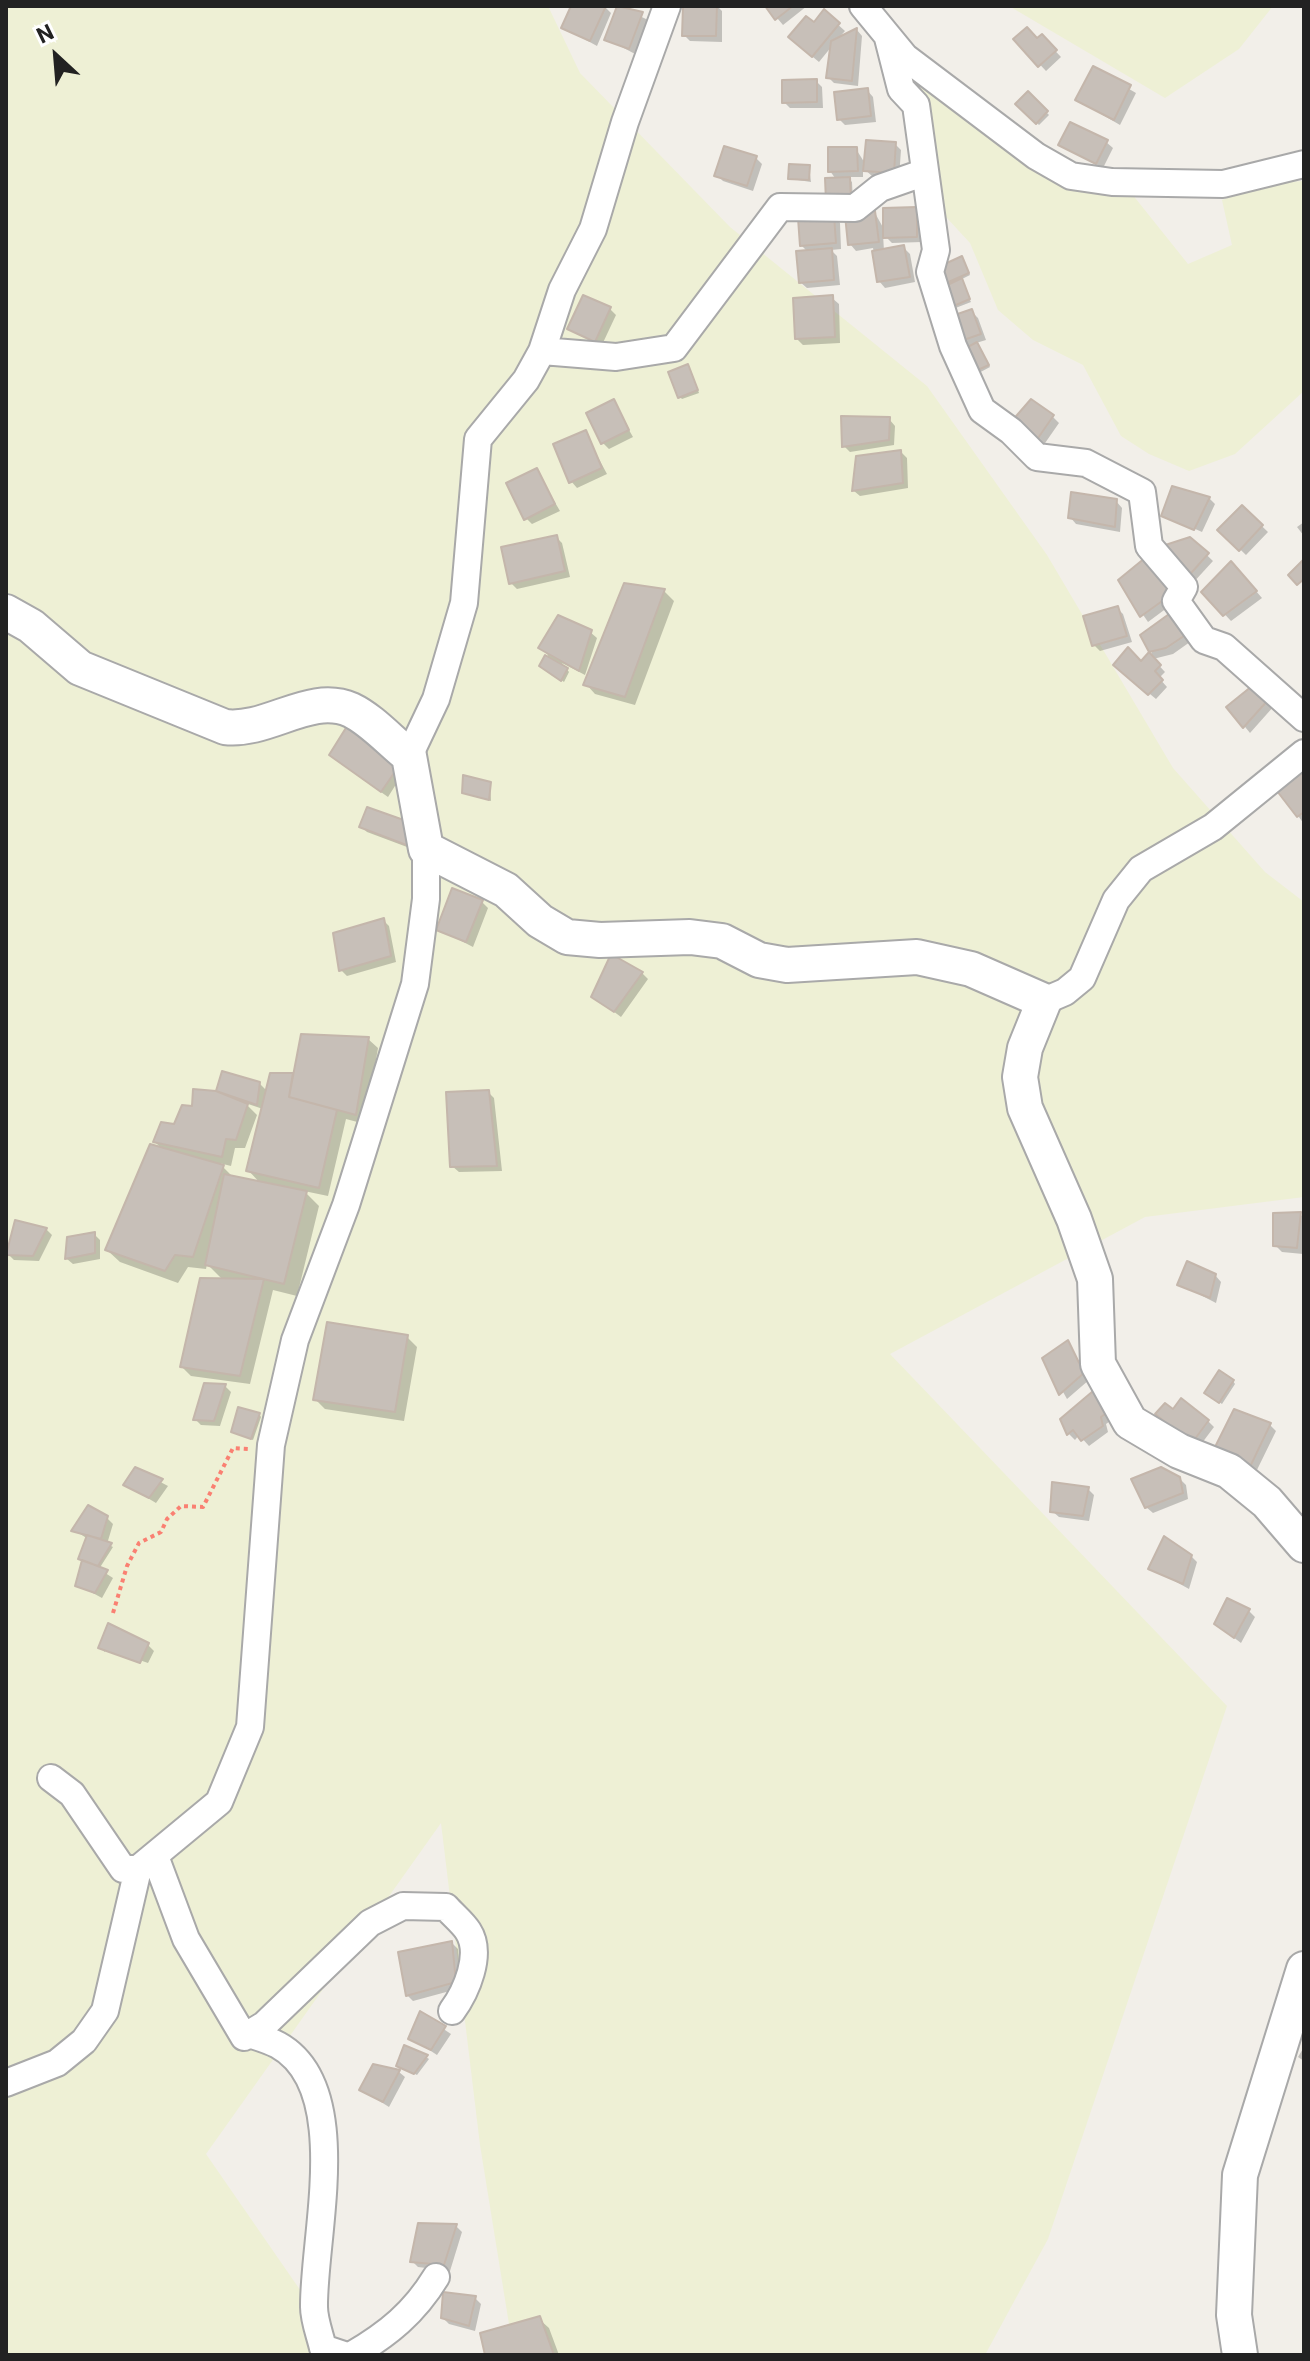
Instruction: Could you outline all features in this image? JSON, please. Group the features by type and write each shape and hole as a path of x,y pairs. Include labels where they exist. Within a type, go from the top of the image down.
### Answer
{"street":[{"path":"51,1778 72,1794 123,1869 146,1863 219,1802 250,1727 271,1445 295,1340 346,1205 415,984 426,899 426,849 409,756 436,699 464,603 478,439 526,380 542,351 562,290 593,229 625,122 667,6"},
{"path":"863,6 905,57 1036,156 1071,176 1112,182 1223,184 1304,164"},
{"path":"888,38 901,89 916,105 936,250 930,272 953,346 982,410 1037,457 1086,463 1142,492 1149,546 1184,587 1176,601 1204,640 1224,647 1304,718"},
{"path":"542,351 616,357 674,348 780,207 855,208 880,188 923,173"},
{"path":"6,612 31,626 80,668 225,727 246,729 315,706 335,704 354,711 409,756"},
{"path":"1304,753 1213,827 1141,869 1116,900 1082,978 1065,992 1044,1001 1025,1048 1020,1077 1025,1108 1074,1219 1095,1279 1098,1364 1130,1422 1179,1451 1229,1471 1267,1502 1304,1545"},
{"path":"426,849 506,890 540,921 567,937 711,939 722,941 759,960 787,965 917,957 971,969 1044,1001"},
{"path":"146,1863 186,1939 244,2037 264,2025 370,1923 403,1906 446,1907 470,1933 474,1959 463,1996 452,2011"},
{"path":"6,2083 57,2063 84,2041 105,2011 146,1863"},
{"path":"1240,2355 1234,2315 1240,2175 1304,1969"},
{"path":"249,2034 280,2046 308,2077 318,2108 326,2148 314,2310 323,2348 344,2355"},
{"path":"352,2355 380,2339 417,2308 436,2277"}],"path":[{"path":"113,1613 127,1566 139,1543 161,1532 167,1519 181,1506 203,1507 233,1448 271,1445"}],"green space":[{"path":"6,6 548,6 580,73 730,227 927,386 1047,555 1173,768 1265,872 1304,902 1304,1197 1145,1217 890,1354 1227,1706 1048,2239 985,2355 514,2355 480,2145 441,1823 206,2154 314,2310 313,2355 6,2355"},
{"path":"1009,6 1273,6 1239,49 1165,98"},
{"path":"912,81 976,120 1132,194 1188,264 1232,245 1222,200 1268,183 1304,181 1304,391 1235,454 1189,471 1149,454 1121,436 1083,365 1033,340 998,310 970,243 946,217"}],"building":[{"path":"571,6 606,6 590,41 561,28"},
{"path":"617,6 643,12 629,49 604,40"},
{"path":"683,6 717,6 716,36 682,36"},
{"path":"765,6 793,6 775,20"},
{"path":"824,9 840,23 812,57 788,37 806,16 814,22"},
{"path":"1027,27 1037,38 1042,34 1057,50 1038,67 1013,39"},
{"path":"857,28 852,81 826,78 831,41"},
{"path":"1093,66 1131,85 1114,120 1075,100"},
{"path":"817,79 817,102 782,103 782,80"},
{"path":"868,88 871,116 837,120 834,92"},
{"path":"1028,91 1048,111 1036,124 1015,104"},
{"path":"1070,122 1108,140 1096,164 1058,145"},
{"path":"866,140 896,142 894,173 863,171"},
{"path":"724,146 757,156 747,186 714,176"},
{"path":"828,147 857,147 858,171 828,172"},
{"path":"789,164 810,165 809,180 788,179"},
{"path":"850,177 851,201 826,202 825,178"},
{"path":"917,207 917,237 883,238 883,208"},
{"path":"875,211 879,242 848,245 845,215"},
{"path":"834,215 836,243 800,246 798,218"},
{"path":"904,245 910,277 877,282 872,251"},
{"path":"832,248 834,280 799,283 796,251"},
{"path":"962,256 969,273 944,284 936,268"},
{"path":"962,278 970,299 949,308 941,288"},
{"path":"583,295 611,307 595,342 567,329"},
{"path":"833,295 835,337 795,339 793,298"},
{"path":"972,309 981,334 958,342 949,317"},
{"path":"977,342 989,365 971,373 960,351"},
{"path":"688,364 698,390 678,398 668,372"},
{"path":"614,399 629,430 601,444 586,413"},
{"path":"1031,399 1054,415 1036,441 1011,422"},
{"path":"841,416 890,417 889,440 842,447"},
{"path":"586,430 602,468 569,483 553,444"},
{"path":"901,450 903,483 852,491 856,456"},
{"path":"537,468 555,504 524,520 506,483"},
{"path":"1172,486 1210,497 1194,530 1161,516"},
{"path":"1071,492 1117,499 1115,527 1068,518"},
{"path":"1242,505 1263,525 1239,551 1217,530"},
{"path":"557,535 565,571 509,584 501,547"},
{"path":"1190,537 1209,553 1185,580 1156,548"},
{"path":"1151,553 1179,589 1140,617 1118,580"},
{"path":"1304,559 1304,579 1297,585 1288,575"},
{"path":"1231,561 1257,591 1223,616 1201,592"},
{"path":"624,583 665,589 625,697 583,685"},
{"path":"1118,606 1127,636 1092,646 1083,616"},
{"path":"1176,609 1193,630 1166,648 1149,652 1140,635"},
{"path":"558,615 592,630 579,671 538,648"},
{"path":"1128,647 1141,661 1149,652 1161,665 1155,671 1163,680 1148,695 1113,665"},
{"path":"545,655 568,668 561,681 539,666"},
{"path":"1252,686 1269,699 1243,728 1226,707"},
{"path":"349,723 401,763 381,792 329,755"},
{"path":"1304,771 1304,812 1297,817 1277,791"},
{"path":"463,775 491,782 489,800 462,793"},
{"path":"367,807 415,824 409,846 359,827"},
{"path":"452,888 483,900 466,942 436,930"},
{"path":"384,918 391,956 339,971 333,933"},
{"path":"611,954 643,972 614,1012 591,997"},
{"path":"301,1034 369,1037 356,1115 289,1097"},
{"path":"222,1071 260,1082 257,1105 216,1091"},
{"path":"270,1073 293,1073 289,1097 337,1110 319,1188 246,1171"},
{"path":"193,1089 216,1091 248,1104 236,1140 226,1139 222,1157 153,1142 161,1122 174,1124 182,1105 192,1106"},
{"path":"489,1090 497,1166 450,1167 446,1092"},
{"path":"150,1144 224,1165 193,1257 175,1255 165,1271 105,1250"},
{"path":"224,1174 307,1191 284,1284 205,1265"},
{"path":"1301,1212 1297,1248 1273,1246 1273,1213"},
{"path":"15,1220 47,1228 33,1256 6,1255"},
{"path":"95,1232 95,1253 65,1259 67,1237"},
{"path":"1187,1261 1216,1274 1210,1298 1177,1285"},
{"path":"200,1278 264,1279 240,1376 180,1367"},
{"path":"327,1322 408,1335 395,1412 313,1400"},
{"path":"1068,1340 1084,1373 1059,1395 1042,1358"},
{"path":"1219,1370 1234,1380 1219,1403 1204,1393"},
{"path":"204,1383 226,1384 214,1421 193,1420"},
{"path":"1099,1386 1111,1410 1101,1417 1103,1426 1081,1441 1073,1430 1067,1435 1060,1419"},
{"path":"1181,1398 1209,1420 1192,1443 1155,1414 1165,1403 1173,1409"},
{"path":"238,1407 260,1413 251,1439 231,1432"},
{"path":"1234,1409 1271,1423 1249,1469 1214,1449"},
{"path":"135,1467 163,1479 149,1498 123,1485"},
{"path":"1161,1467 1180,1477 1183,1493 1145,1508 1131,1479"},
{"path":"1052,1482 1089,1487 1083,1516 1050,1512"},
{"path":"88,1505 108,1516 101,1539 71,1531"},
{"path":"87,1535 112,1543 98,1566 78,1559"},
{"path":"1164,1536 1192,1555 1183,1584 1148,1569"},
{"path":"82,1560 108,1570 95,1593 75,1586"},
{"path":"1227,1598 1250,1609 1234,1638 1214,1624"},
{"path":"108,1623 149,1643 140,1663 98,1648"},
{"path":"452,1941 456,1982 406,1996 398,1952"},
{"path":"420,2011 446,2026 431,2050 408,2039"},
{"path":"404,2045 428,2055 414,2074 396,2066"},
{"path":"373,2064 400,2070 383,2102 359,2090"},
{"path":"418,2223 457,2224 444,2265 410,2262"},
{"path":"443,2292 476,2296 469,2326 441,2318"},
{"path":"540,2316 554,2355 485,2355 480,2333"}]}
